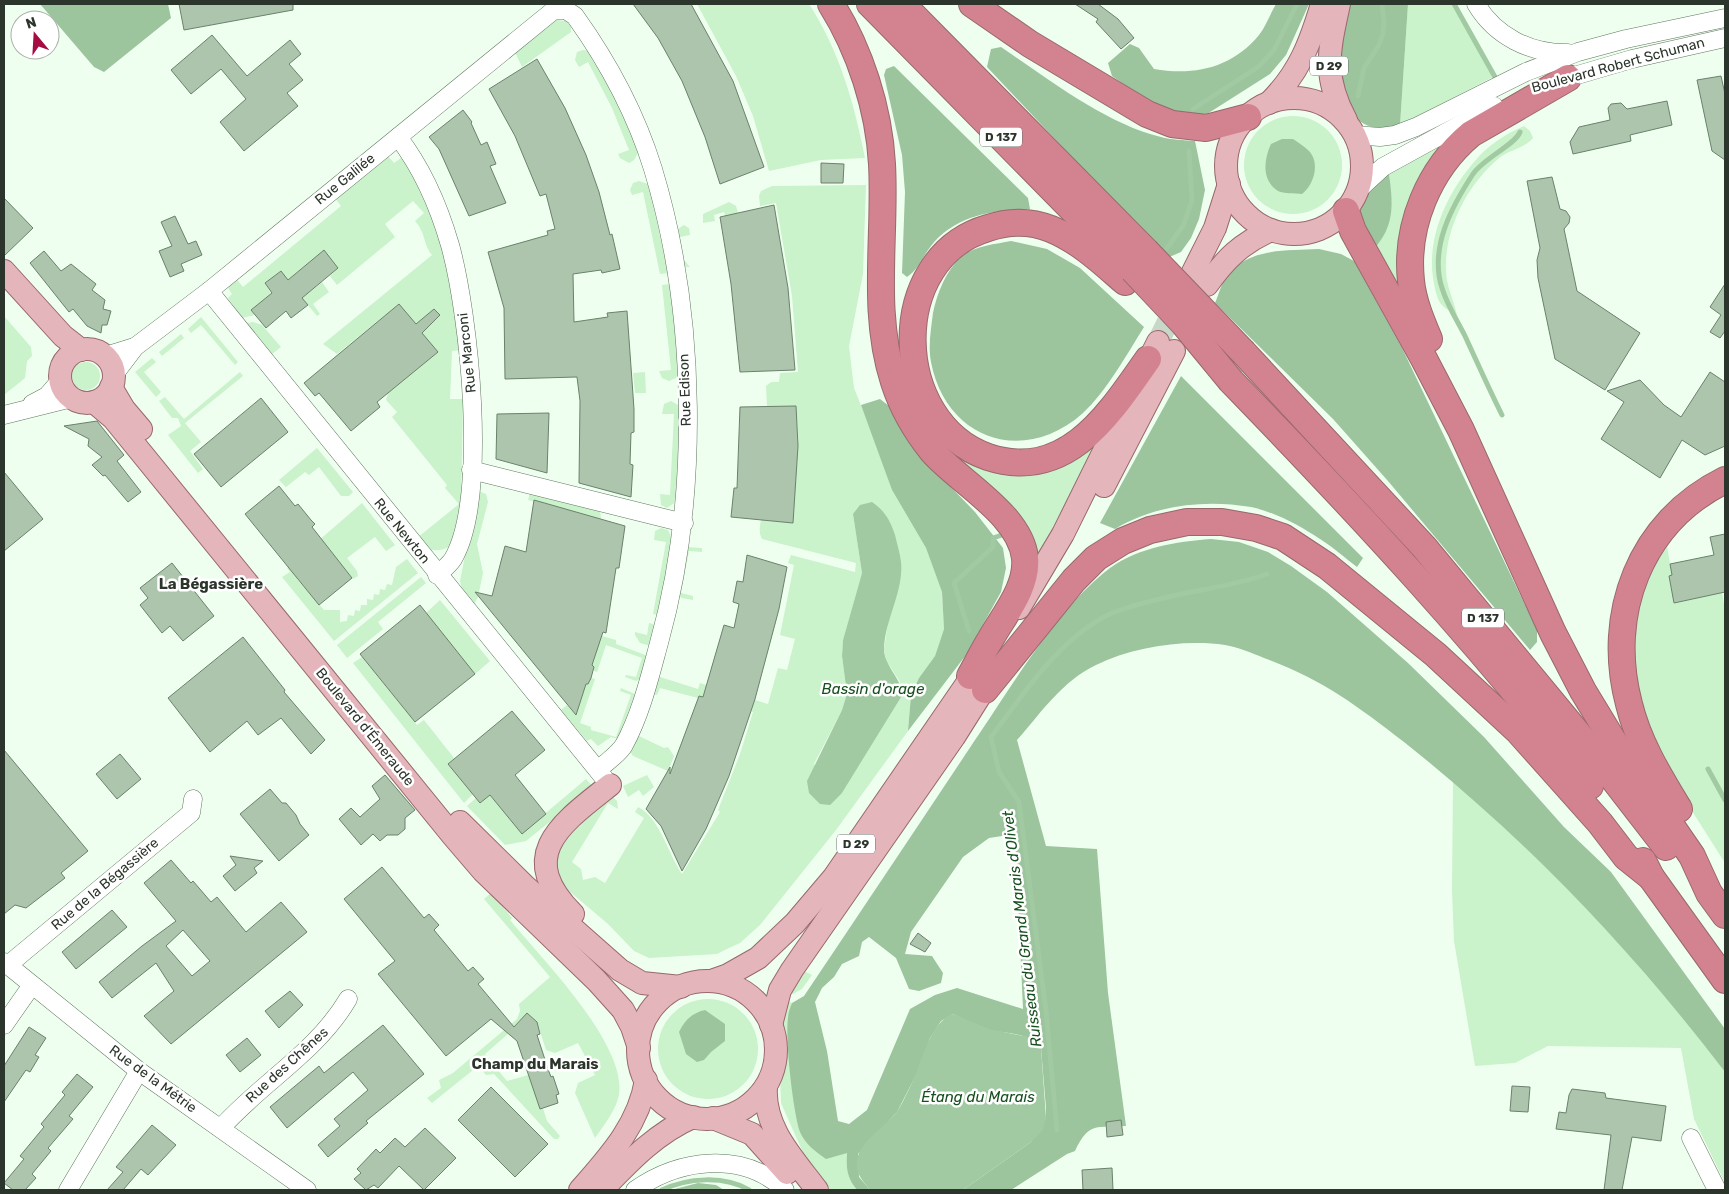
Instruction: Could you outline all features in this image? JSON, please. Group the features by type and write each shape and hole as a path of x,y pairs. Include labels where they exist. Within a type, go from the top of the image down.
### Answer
{"highway":[{"path":"831,4 849,38 864,74 879,136 882,192 881,309 885,340 896,385 918,432 933,452 1002,516 1022,546 1025,559 1022,582 978,683"},
{"name":"D 137","path":"870,4 1134,268 1244,353 1424,547 1578,733 1683,870 1710,893 1725,914"},
{"name":"D 137","path":"902,4 1184,324 1231,380 1461,629 1567,757 1636,849 1651,877 1725,980"},
{"path":"972,4 1030,44 1124,102 1164,121 1187,127 1206,128 1259,110"},
{"path":"1500,513 1466,420 1418,312 1411,280 1413,234 1420,207 1432,180 1458,145 1489,122 1568,78"},
{"path":"1352,200 1353,231 1424,359 1500,513 1553,633 1583,691 1617,747 1692,856 1710,893"},
{"path":"1134,268 1090,251 1051,230 1020,222 998,224 961,239 935,265 925,282 914,312 913,350 921,392 931,412 942,427 965,447 996,459 1010,462 1034,461 1067,450 1091,433 1160,351"},
{"path":"1710,893 1703,850 1666,787 1638,733 1623,678 1620,651 1629,590 1648,550 1678,512 1709,488 1725,480"},
{"path":"978,683 1096,558 1123,541 1150,530 1187,522 1222,522 1256,528 1283,537 1327,566 1436,654 1518,731 1600,823 1626,857 1651,877"}],"main road":[{"name":"D 29","path":"1259,110 1298,69 1309,46 1322,4"},
{"name":"D 29","path":"1339,4 1330,46 1331,84 1335,99 1352,130"},
{"path":"1283,99 1312,101 1326,106 1352,130 1362,162 1352,200 1334,222 1320,230 1304,234 1287,234 1271,230 1260,225 1245,212 1233,197 1229,184 1227,160 1229,148 1240,126 1259,110 1283,99"},
{"path":"1229,184 1199,280 1244,244 1271,230"},
{"path":"4,271 63,336 81,350"},
{"path":"4,290 60,356 72,387"},
{"path":"81,350 97,351 110,373 104,396 72,387 70,355 81,350"},
{"name":"D 29","path":"771,1025 780,990 978,683 997,644 1063,534 1121,420 1160,351"},
{"name":"Boulevard d'Émeraude","path":"110,373 124,409 468,831 526,887 620,970 642,982 681,987"},
{"name":"Boulevard d'Émeraude","path":"72,387 113,418 354,716 477,864 596,980 618,1004 632,1027 639,1048"},
{"name":"D 29","path":"711,981 728,975 758,958 795,923 834,877 978,683"},
{"path":"604,777 558,829 551,840 546,862 551,887 560,901 590,931 620,970"},
{"path":"602,1190 626,1165 664,1133 703,1118 734,1114 743,1109 766,1087 772,1075 776,1056 775,1037 771,1025 760,1006 752,997 733,986 711,981 681,987 659,1001 651,1011 640,1035 639,1048 639,1059 646,1080 665,1104 678,1112 703,1118 752,1134 769,1151 801,1190"},
{"path":"580,1190 627,1131 638,1110 646,1080"},
{"path":"766,1087 765,1102 769,1119 781,1142 817,1190"}],"street":[{"path":"1476,4 1488,20 1516,42 1535,50 1554,53 1578,52"},
{"name":"Rue Galilée","path":"110,373 135,346 209,291 554,10"},
{"name":"Rue Edison","path":"554,10 566,10 575,16 616,81 652,167 666,217 677,277 687,388 684,523 665,621 645,690 624,745 604,777"},
{"name":"Boulevard Robert Schuman","path":"1352,130 1387,136 1416,127 1526,72 1578,52 1626,39 1725,18"},
{"name":"Boulevard Robert Schuman","path":"1352,200 1383,167 1513,95 1534,86 1632,59 1725,38"},
{"name":"Rue Marconi","path":"398,137 418,166 450,245 458,278 468,350 472,402 471,470 462,538 453,559 437,575"},
{"name":"Rue Newton","path":"209,291 437,575 604,777"},
{"path":"4,415 25,408 43,406 72,387"},
{"path":"471,470 684,523"},
{"name":"Rue de la Bégassière","path":"6,963 191,812 193,799"},
{"name":"Rue de la Métrie","path":"6,963 139,1071 307,1190"},
{"path":"4,1025 32,985"},
{"name":"Rue des Chênes","path":"221,1128 238,1108 322,1035 335,1021 348,999"},
{"path":"68,1190 139,1071"},
{"path":"1690,1138 1717,1190"},
{"path":"635,1190 668,1171 708,1163 729,1164 754,1170 777,1183 785,1190"}],"shaded area":[{"path":"40,4 168,4 171,18 104,72 94,67 60,27 60,10 45,10"},
{"path":"697,4 809,4 829,41 844,78 856,117 865,158 821,160 769,171 753,116 736,76"},
{"path":"1276,4 1309,4 1286,55 1270,74 1207,114 1185,117 1143,98 1112,76 1108,63 1130,44 1139,48 1154,69 1169,71 1198,70 1224,62 1237,55 1259,35"},
{"path":"1347,4 1408,4 1400,125 1377,128 1368,126 1355,116 1350,108 1335,65"},
{"path":"1408,4 1451,4 1493,77 1400,125"},
{"path":"557,20 565,21 571,26 571,32 522,67 515,52"},
{"path":"1001,47 1057,86 1119,122 1140,131 1165,138 1195,141 1205,190 1199,219 1191,238 1181,252 1167,258 987,67 991,49"},
{"path":"583,50 590,51 619,105 637,148 638,153 634,160 629,163 620,158 618,154 629,150 612,108 588,62 579,67 575,60 577,52"},
{"path":"894,66 1028,198 1030,209 976,216 952,227 931,246 917,267 907,277 902,273 905,192 902,155 884,75 886,69"},
{"path":"1293,116 1312,119 1328,130 1339,146 1342,165 1339,184 1328,200 1312,211 1293,214 1274,211 1258,200 1247,184 1244,165 1247,146 1258,130 1274,119"},
{"path":"1524,126 1530,131 1533,138 1525,145 1502,156 1487,170 1467,195 1453,224 1446,255 1446,271 1447,282 1457,315 1441,304 1437,297 1434,283 1432,267 1433,250 1440,218 1455,188 1479,156 1497,141"},
{"path":"1456,133 1444,153 1404,305 1374,249 1383,234 1388,214 1389,174"},
{"path":"1282,139 1293,139 1313,156 1315,162 1314,174 1309,186 1302,194 1278,191 1266,175 1267,156 1271,144"},
{"path":"388,156 394,163 401,158 406,161 436,223 446,259 458,332 460,350 452,351 450,399 463,399 461,505 451,545 439,550 426,549 417,538 459,504 445,488 447,485 392,417 397,412 386,400 388,393 438,352 422,333 425,330 418,322 415,324 399,304 337,354 323,344 432,255 415,221 424,213 413,201 385,224 395,237 337,285 330,276 338,268 324,250 288,280 280,271 265,283 271,294 251,310 255,315 242,318 228,298 232,294 228,288 235,277 243,287 341,206 334,197"},
{"path":"1389,174 1391,214 1386,231 1374,249 1357,219 1371,185"},
{"path":"639,181 648,184 650,189 668,273 660,274 643,192 632,195 630,190 633,183"},
{"path":"866,185 863,274 849,346 854,388 877,445 892,490 926,548 942,592 944,629 935,656 919,678 911,695 908,731 836,830 760,925 740,943 717,954 649,958 634,951 608,924 562,885 558,884 554,854 558,844 611,795 617,801 618,809 608,803 572,862 581,869 583,880 595,877 605,883 644,818 635,812 638,807 646,812 658,828 682,874 720,812 718,810 740,754 753,712 700,696 698,698 660,688 657,695 651,694 657,676 698,689 700,683 768,704 778,668 787,670 795,639 780,635 794,565 788,563 791,555 855,572 856,563 762,539 760,529 762,518 767,505 795,454 798,444 796,406 767,407 766,386 771,382 779,382 780,373 798,372 792,296 776,203 760,206 759,196 761,191 772,186","holes":["853,514 888,623 884,649 886,660 900,682 903,694 842,793 814,764 842,710 847,694 842,656 843,640 862,573"]},
{"path":"729,202 736,206 738,213 725,216 724,212 714,215 715,221 703,223 703,214"},
{"path":"684,225 689,228 690,235 680,237 683,259 690,267 685,267 681,259 676,230"},
{"path":"1011,241 1047,249 1080,268 1144,327 1108,384 1083,413 1060,429 1036,438 1013,441 990,437 970,426 953,410 939,389 931,362 930,350 935,305 943,283 951,269 961,257 972,250"},
{"path":"1319,249 1341,254 1354,261 1402,348 1537,630 1537,642 1530,650 1388,481 1333,419 1215,303 1228,274 1248,259 1270,252"},
{"path":"322,282 329,292 313,304 320,314 317,316 302,298"},
{"path":"670,284 679,371 676,378 669,381 662,378 659,371 671,370 662,285"},
{"path":"4,316 31,347 32,356 27,361 25,378 4,395"},
{"path":"201,317 238,362 235,365 201,325 191,333 188,329"},
{"path":"253,322 262,325 281,347 272,354 247,323"},
{"path":"181,334 184,338 162,356 159,352"},
{"path":"152,358 156,362 144,372 161,392 156,397 135,372"},
{"path":"86,362 96,366 100,376 96,386 86,390 76,386 72,376 76,366"},
{"path":"240,372 243,376 185,423 201,442 190,451 203,469 198,473 168,435 181,426 178,418 172,418 159,401 165,397 184,419"},
{"path":"645,372 646,393 635,393 633,373"},
{"path":"1181,376 1363,558 1357,567 1330,545 1304,529 1278,516 1251,507 1198,504 1163,509 1130,521 1115,529 1100,523"},
{"path":"880,399 889,406 916,451 975,512 1003,548 1006,568 1001,592 966,655 908,731 911,695 919,678 935,656 944,629 942,592 926,548 892,490 861,405"},
{"path":"671,401 678,405 680,414 677,493 674,503 667,508 661,505 660,494 670,495 674,414 662,414 664,404"},
{"path":"1104,429 1043,551 1037,556 1008,505 953,452 1000,469"},
{"path":"317,448 353,492 349,496 341,496 319,467 309,475 305,472 286,487 279,480"},
{"path":"478,491 486,494 488,502 477,544 483,573 478,597 473,606 463,593 460,581"},
{"path":"530,493 600,510 601,519 528,500"},
{"path":"362,503 395,545 386,551 375,537 347,558 357,571 358,576 353,579 331,552 297,579 324,610 340,610 340,622 347,621 348,615 354,616 355,610 360,611 361,605 367,605 367,599 373,600 374,594 379,595 380,589 385,590 387,584 392,585 396,567 407,559 418,573 334,641 282,577 290,572 287,568"},
{"path":"661,528 668,530 672,538 659,615 653,614 666,542 654,540 655,531"},
{"path":"1211,539 1239,542 1268,552 1291,566 1327,592 1408,663 1484,737 1564,827 1611,872 1725,1029 1725,1072 1653,982 1575,897 1492,817 1404,742 1338,694 1285,666 1230,646 1209,643 1176,644 1126,653 1084,672 1053,698 1017,740 1046,846 1097,849 1108,993 1126,1126 1101,1127 1090,1130 1080,1141 1075,1151 1067,1154 1011,1190 963,1190 1031,1142 1046,1118 1046,1108 1041,1048 1023,1036 989,1030 953,1014 941,1021 930,1038 919,1069 897,1112 858,1154 859,1177 870,1190 857,1190 854,1186 848,1173 847,1153 826,1159 811,1147 800,1132 792,1093 787,1028 788,1014 792,1003 804,996 1020,672 1054,625 1072,604 1091,584 1121,561 1146,550","holes":["1015,834 1023,1009 957,988 935,995 910,1009 867,1110 849,1124 838,1121 827,1051 815,1002 822,988 834,977 842,964 859,956 862,942 869,937 896,958 909,989 919,991 941,983 943,973 932,956 905,954 911,932 963,857 989,838"]},
{"path":"1666,540 1672,575 1669,577 1674,603 1722,592 1725,610 1725,863 1661,762 1631,685 1632,618 1649,567"},
{"path":"687,547 702,548 702,552 689,551 681,593 693,596 693,600 682,598 678,595"},
{"path":"421,577 426,583 378,622 383,629 347,658 337,645"},
{"path":"440,600 490,661 475,674 426,613"},
{"path":"649,623 656,625 651,646 640,643 635,635 635,632 647,635"},
{"path":"602,636 616,640 616,644 648,656 640,679 636,681 625,677 626,675 636,677 642,658 606,645 597,672 593,670 594,667 592,665"},
{"path":"362,657 417,725 424,720 454,758 449,764 473,794 464,803 353,663"},
{"path":"591,678 595,679 580,723 591,727 591,730 616,737 631,695 620,691 621,688 635,694 618,739 611,737 598,746 591,739 587,741 561,710 567,705 576,715 586,684 588,684"},
{"path":"635,734 664,748 668,747 674,756 668,771 633,756 628,749"},
{"path":"647,775 654,787 643,796 639,790 628,797 623,786"},
{"path":"586,779 593,787 526,841 505,845 467,806 476,798 490,795 522,833"},
{"path":"1453,780 1549,870 1616,940 1696,1033 1725,1072 1725,1183 1694,1119 1681,1048 1548,1046 1515,1063 1475,1066 1454,941 1452,890"},
{"path":"491,893 512,918 510,920 579,1003 610,1051 618,1074 619,1095 606,1123 595,1138 575,1093 578,1083 595,1075 578,1043 555,1053 546,1050 537,1022 527,1013 509,1033 485,1054 507,1081 532,1074 547,1121 560,1136 558,1139 554,1139 494,1074 486,1075 478,1066 432,1103 427,1098 441,1088 439,1080 453,1073 517,1019 520,1011 519,1004 550,977 484,899"},
{"path":"802,970 812,975 802,989 793,994 787,992"},
{"path":"708,999 727,1003 743,1014 754,1030 758,1049 754,1068 743,1084 727,1095 708,1099 689,1095 673,1084 662,1068 658,1049 662,1030 673,1014 689,1003"},
{"path":"785,999 792,1003 788,1017 790,1060 847,1153 848,1173 857,1190 830,1190 804,1155 781,1103 780,1077 785,1061 782,1029"},
{"path":"705,1010 725,1024 725,1041 704,1060 697,1062 686,1054 679,1032 689,1018"},
{"path":"698,1183 716,1185 724,1190 671,1190"}],"water":[{"name":"Bassin d'orage","path":"872,502 884,512 889,520 901,559 900,584 885,638 884,649 887,660 903,694 842,793 830,805 820,804 809,793 807,781 842,710 847,694 842,656 843,640 862,573 853,514 860,505"},
{"name":"Étang du Marais","path":"953,1014 989,1029 1028,1037 1041,1048 1046,1118 1043,1130 1031,1142 963,1190 870,1190 857,1171 858,1156 864,1144 896,1113 913,1080 931,1036 944,1019"}],"building":[{"path":"179,4 293,4 293,10 184,30"},
{"path":"633,4 691,4 733,81 764,167 720,184 705,137 682,81 658,38"},
{"path":"1075,4 1098,4 1118,19 1134,38 1121,49 1096,22 1098,19"},
{"path":"212,35 247,76 290,40 301,54 289,64 303,80 287,93 298,106 244,151 220,122 246,99 221,69 191,94 171,70"},
{"path":"537,59 565,108 586,155 599,192 610,235 612,234 620,269 602,273 601,270 573,274 574,322 608,317 607,313 627,311 634,409 634,432 631,433 630,464 633,465 631,497 579,483 580,401 577,377 505,379 504,308 488,252 548,235 547,231 555,229 546,194 540,196 515,136 489,89"},
{"path":"1721,76 1725,94 1725,160 1712,151 1697,80"},
{"path":"1667,101 1672,125 1630,135 1631,141 1573,154 1570,142 1579,127 1610,120 1608,108 1611,104 1621,103 1627,109"},
{"path":"463,110 472,122 481,145 487,142 496,164 490,166 506,203 469,216 439,149 429,137"},
{"path":"821,163 844,164 843,183 821,183"},
{"path":"1552,177 1560,209 1566,211 1570,217 1569,223 1564,229 1577,291 1640,333 1605,390 1555,359 1538,278 1537,260 1540,248 1527,181"},
{"path":"4,198 33,228 4,256"},
{"path":"774,205 788,288 795,370 740,372 731,284 720,217"},
{"path":"175,216 188,244 196,241 202,255 181,264 184,271 170,277 159,251 172,246 161,222"},
{"path":"324,250 338,268 302,298 308,305 291,318 286,311 266,328 251,310 272,293 265,283 281,271 288,280"},
{"path":"44,251 61,271 71,264 96,284 92,290 105,300 103,309 111,311 107,325 102,325 101,333 87,326 73,309 69,312 30,263"},
{"path":"1725,284 1725,331 1720,338 1710,332 1721,315 1710,307"},
{"path":"399,304 416,324 434,309 440,315 422,333 438,352 377,402 380,407 351,431 319,393 315,396 304,383"},
{"path":"1710,372 1725,382 1725,446 1705,455 1682,440 1660,478 1601,439 1624,402 1607,391 1640,380 1664,405 1681,417"},
{"path":"261,398 288,432 221,487 194,454"},
{"path":"796,406 798,446 793,523 731,517 734,488 737,488 740,407"},
{"path":"549,413 547,473 496,459 497,414"},
{"path":"97,421 124,455 117,461 141,492 128,502 105,475 103,476 92,465 102,457 88,446 89,439 64,426"},
{"path":"4,472 43,519 4,551"},
{"path":"279,486 295,506 298,504 315,524 312,527 352,578 319,605 245,514"},
{"path":"534,500 625,526 619,568 616,568 606,633 603,632 592,665 594,667 591,678 588,684 586,684 576,715 475,592 492,596 505,546 526,552"},
{"path":"1725,534 1725,592 1674,603 1669,576 1672,575 1670,564 1714,555 1710,537"},
{"path":"747,555 787,567 779,609 755,699 729,776 706,829 682,871 661,826 646,809 670,767 670,774 699,696 703,697 724,625 734,628 739,604 733,602 737,581 743,582"},
{"path":"172,563 214,616 183,641 170,626 162,633 140,605 148,598 140,588"},
{"path":"420,605 475,674 415,722 360,654"},
{"path":"243,637 285,690 284,692 325,740 311,754 281,718 258,735 247,721 210,752 168,698"},
{"path":"512,711 545,750 515,775 546,814 522,834 490,795 480,803 448,764"},
{"path":"4,750 88,851 61,873 65,878 26,908 15,905 4,914"},
{"path":"120,754 141,779 117,799 96,774"},
{"path":"385,775 415,810 405,818 405,829 398,835 387,835 380,841 373,834 361,845 339,819 351,808 360,817 380,799 372,786"},
{"path":"270,789 282,803 286,803 309,835 279,861 240,814"},
{"path":"230,856 263,861 254,868 257,873 235,891 223,876 236,865"},
{"path":"171,860 211,902 217,897 246,932 281,902 307,932 171,1044 144,1016 174,991 156,963 112,998 99,982 142,946 176,921 144,883","holes":["183,930 210,961 192,976 166,946"]},
{"path":"382,867 424,918 429,914 439,925 434,930 468,971 473,967 484,979 478,984 514,1027 527,1013 537,1022 540,1034 537,1035 548,1069 551,1077 553,1076 559,1094 556,1095 558,1103 540,1109 517,1041 491,1019 446,1056 378,974 395,961 344,899"},
{"path":"112,910 127,927 76,969 62,952"},
{"path":"918,933 931,943 925,952 910,944"},
{"path":"290,991 303,1005 279,1028 265,1011"},
{"path":"383,1025 424,1074 366,1121 368,1123 328,1157 318,1145 340,1126 334,1119 368,1090 353,1072 287,1128 270,1107 319,1066 324,1073"},
{"path":"29,1027 46,1038 35,1055 39,1057 30,1072 26,1070 4,1102 4,1066"},
{"path":"247,1038 261,1055 240,1072 226,1055"},
{"path":"77,1074 93,1087 69,1116 73,1119 48,1148 51,1151 32,1174 36,1178 25,1190 13,1190 4,1183 24,1159 20,1156 44,1127 41,1124 65,1095 62,1092"},
{"path":"1512,1086 1530,1087 1528,1112 1510,1111"},
{"path":"491,1087 548,1144 515,1177 458,1120"},
{"path":"1572,1089 1605,1093 1606,1098 1666,1106 1661,1141 1632,1137 1622,1190 1604,1190 1611,1135 1556,1129 1559,1112 1566,1113"},
{"path":"1121,1120 1123,1135 1107,1137 1106,1122"},
{"path":"152,1125 176,1145 148,1175 141,1169 123,1190 107,1190 123,1172 116,1167"},
{"path":"425,1128 456,1158 424,1190 399,1166 378,1188 374,1185 366,1190 354,1179 361,1173 357,1169 376,1149 380,1153 395,1138 405,1147"},
{"path":"1112,1168 1113,1190 1083,1190 1082,1170"}],"waterway":[{"name":"Ruisseau du Grand Marais d'Olivet","path":"1193,109 1258,67 1274,50 1297,4"},
{"name":"Ruisseau du Grand Marais d'Olivet","path":"1358,96 1364,68 1379,45 1383,34 1382,4"},
{"path":"1454,4 1495,77"},
{"path":"1502,415 1444,294 1438,258 1445,228 1457,200 1473,174 1485,162 1512,142 1520,132"},
{"name":"Ruisseau du Grand Marais d'Olivet","path":"1167,248 1183,226 1192,201 1189,151"},
{"name":"Ruisseau du Grand Marais d'Olivet","path":"969,631 954,583 993,547 993,538 1005,534"},
{"name":"Ruisseau du Grand Marais d'Olivet","path":"1057,1130 1046,1011 1019,802 999,772 991,737 1045,667 1076,636 1093,623 1112,613 1140,604 1240,582 1267,574"},
{"path":"1708,769 1725,800"},
{"path":"662,1190 683,1183 706,1180 728,1182 749,1190"}],"tunnel":[{"path":"1158,342 1180,297"}],"district":[{"name":"La Bégassière","path":"211,584"},
{"name":"Champ du Marais","path":"535,1064"}]}
